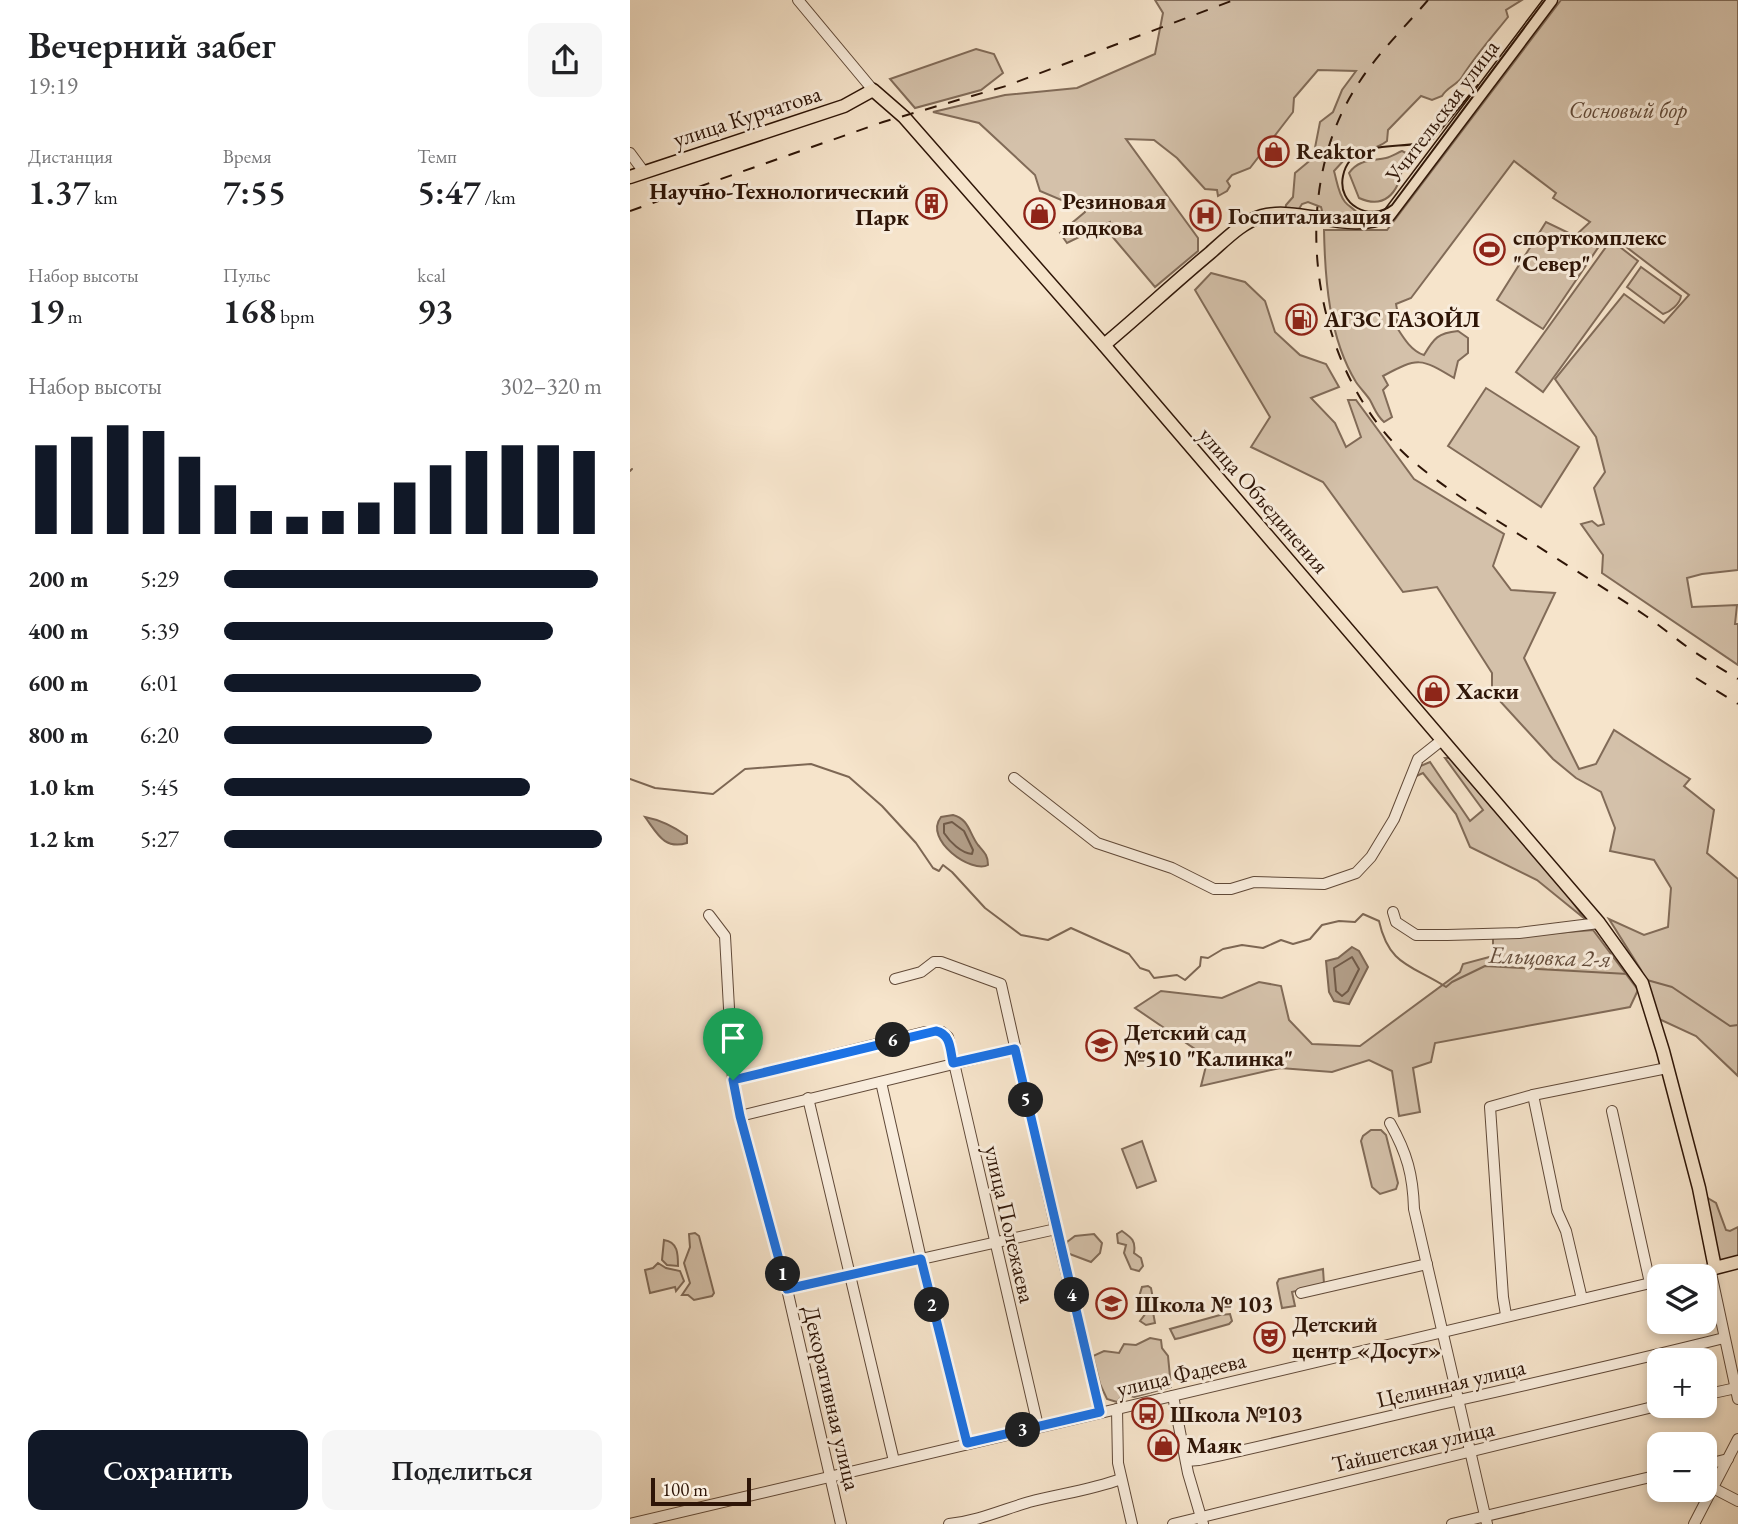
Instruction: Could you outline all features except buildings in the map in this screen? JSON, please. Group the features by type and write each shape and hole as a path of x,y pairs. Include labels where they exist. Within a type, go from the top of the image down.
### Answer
{"main road":[{"name":"Учительская улица","path":"1104,345 1219,245 1251,221 1262,216 1279,215 1373,222 1389,215 1551,0"},
{"name":"улица Курчатова","path":"630,177 844,106 873,90"},
{"name":"улица Объединения","path":"873,90 922,135 1104,345 1599,923 1642,983 1699,1188 1714,1264"},
{"path":"1717,1267 1738,1262"}],"street":[{"name":"улица Объединения","path":"798,0 873,90"},
{"path":"630,153 644,172"},
{"path":"1014,778 1097,844 1172,868 1214,889 1231,889 1254,882 1324,884 1356,873 1371,857 1394,819 1418,759 1442,740"},
{"path":"1394,912 1396,922 1416,934 1520,933 1599,923"},
{"name":"Декоративная улица","path":"709,915 725,936 733,1080 740,1116 787,1289 841,1524"},
{"path":"895,979 921,972 934,962 941,962 1001,984 1100,1412"},
{"name":"улица Полежаева","path":"733,1080 925,1032 942,1032 947,1037 1038,1426"},
{"path":"740,1116 1015,1049"},
{"path":"1506,1315 1490,1107 1533,1095 1667,1068"},
{"path":"881,1082 921,1259 967,1443"},
{"path":"1533,1095 1555,1202 1566,1231 1582,1299"},
{"path":"808,1098 894,1461"},
{"path":"1612,1111 1650,1264"},
{"path":"1390,1123 1403,1147 1413,1179 1414,1209 1486,1520"},
{"path":"787,1289 1056,1229"},
{"path":"1301,1293 1427,1264"},
{"name":"улица Фадеева","path":"630,1524 1647,1284"},
{"path":"1717,1303 1738,1399"},
{"name":"Целинная улица","path":"1186,1461 1328,1432 1724,1338"},
{"path":"1717,1392 1736,1388"},
{"path":"1173,1396 1186,1461 1202,1520"},
{"name":"Тайшетская улица","path":"1173,1524 1202,1520 1647,1408"},
{"path":"1117,1409 1118,1463 1132,1524"},
{"path":"1717,1480 1738,1439"},
{"path":"1717,1462 1728,1459"},
{"path":"1452,1524 1486,1520 1647,1478"},
{"path":"950,1524 999,1514 1026,1503 1099,1487 1121,1479"},
{"path":"1717,1490 1738,1501"},
{"path":"1693,1524 1705,1502"}],"green space":[{"path":"1155,0 1522,0 1506,10 1508,17 1462,77 1442,96 1432,100 1421,96 1388,130 1387,141 1372,148 1355,148 1334,171 1339,191 1347,204 1358,214 1351,217 1323,214 1321,207 1308,202 1302,204 1297,212 1285,213 1286,205 1293,197 1295,173 1313,158 1320,122 1333,112 1342,90 1356,71 1318,70 1294,98 1293,112 1250,168 1232,175 1227,181 1230,186 1227,191 1218,196 1217,190 1205,189 1177,158 1154,140 1126,139 1198,238 1198,251 1155,287 1111,235 1110,222 1067,243 1060,233 1085,212 1084,199 1066,202 1040,191 1035,175 979,123 933,112 1005,95 1077,88 1155,54 1163,13"},
{"name":"Сосновый бор","path":"1561,0 1738,0 1738,570 1687,578 1692,607 1737,605 1735,624 1738,624 1738,665 1602,573 1603,555 1581,524 1592,521 1598,526 1604,524 1594,488 1605,472 1596,437 1555,379 1624,294 1664,323 1689,295 1608,233 1543,329 1497,300 1546,222 1575,236 1590,222 1553,198 1556,193 1514,161 1411,298 1396,304 1396,326 1419,353 1424,355 1434,340 1446,333 1458,331 1468,338 1468,353 1458,361 1454,378 1419,362 1404,365 1383,376 1388,385 1383,390 1392,417 1384,422 1356,382 1334,328 1327,288 1324,230 1387,230"},
{"path":"976,49 994,54 1003,73 981,90 915,108 890,79"},
{"path":"1402,151 1412,158 1403,166 1395,190 1387,198 1377,202 1359,198 1349,173 1353,168 1361,163"},
{"path":"1611,240 1638,261 1543,392 1516,372"},
{"path":"1641,267 1681,296 1677,305 1663,314 1627,287"},
{"path":"1211,273 1245,282 1265,301 1275,332 1300,355 1326,364 1339,387 1311,398 1335,423 1346,447 1361,437 1348,400 1356,400 1414,479 1504,534 1493,566 1511,590 1555,593 1524,658 1579,769 1596,764 1614,730 1690,779 1684,786 1714,810 1707,853 1738,879 1738,1076 1696,1036 1659,1019 1641,970 1609,919 1644,935 1668,927 1671,888 1654,860 1610,851 1615,828 1601,792 1576,778 1553,759 1492,695 1492,673 1437,587 1403,592 1323,482 1251,447 1270,417 1195,290"},
{"path":"1486,388 1579,447 1541,507 1448,446"},
{"path":"1445,758 1452,758 1547,868 1585,919 1537,880 1470,847 1456,814 1423,773 1412,778 1418,767 1430,762 1470,821 1483,810"},
{"path":"1593,930 1638,990 1630,1007 1435,1043 1431,1062 1413,1068 1420,1112 1399,1116 1392,1071 1369,1060 1332,1072 1280,1068 1201,1086 1208,1058 1135,1008 1161,991 1222,998 1259,982 1281,986 1289,1020 1312,1044 1360,1046 1460,972 1463,964 1493,956 1493,938"},
{"path":"1371,1130 1381,1130 1386,1135 1398,1183 1396,1189 1380,1194 1372,1187 1361,1141"},
{"path":"1142,1141 1156,1181 1137,1188 1122,1149"},
{"path":"1706,1197 1716,1203 1726,1230 1738,1227 1738,1259 1719,1259"},
{"path":"1122,1231 1132,1240 1134,1253 1141,1258 1143,1266 1139,1271 1131,1269 1124,1253 1126,1245 1118,1243 1117,1234"},
{"path":"695,1233 699,1236 714,1293 712,1296 694,1300 688,1295 682,1295 690,1283 684,1263 690,1247 689,1234"},
{"path":"1094,1234 1102,1243 1100,1253 1091,1262 1067,1253 1067,1242 1075,1236"},
{"path":"664,1240 675,1246 678,1266 667,1265 662,1260"},
{"path":"658,1263 680,1271 684,1281 676,1291 675,1287 650,1293 645,1270"},
{"path":"1323,1269 1324,1284 1292,1292 1295,1306 1282,1308 1277,1283 1279,1279"},
{"path":"1142,1287 1151,1288 1155,1309 1155,1323 1146,1325 1140,1321 1146,1313 1144,1305 1138,1300"},
{"path":"1230,1314 1232,1321 1229,1324 1180,1338 1175,1339 1170,1329 1220,1315"},
{"path":"1150,1338 1161,1340 1162,1348 1168,1356 1171,1387 1134,1397 1123,1394 1117,1402 1107,1399 1093,1356 1104,1351 1119,1353 1124,1344 1136,1345"}],"water":[{"path":"953,815 966,823 985,854 988,865 971,865 944,845 938,835 937,826 941,817"},
{"path":"645,817 677,829 687,836 687,843 672,844 662,839"},
{"path":"1352,947 1359,951 1368,967 1349,1004 1334,1001 1329,992 1326,961 1338,958"}],"waterway":[{"name":"Ельцовка 2-я","path":"630,779 655,788 713,794 745,769 811,764 849,777 882,806 916,843 933,868 939,871 943,865 985,908 1021,935 1048,940 1071,928 1129,954 1140,968 1149,971 1154,978 1177,975 1185,980 1200,966 1201,957 1208,958 1223,949 1242,945 1263,948 1281,940 1293,944 1310,939 1322,925 1339,921 1355,922 1363,914 1379,921 1389,947 1403,963 1446,987 1485,966 1628,974"},
{"name":"Ельцовка 2-я","path":"1647,980 1672,987 1730,1026 1738,1025"}],"tram line":[{"path":"1478,85 1432,140 1380,147 1356,155 1348,163 1343,176 1342,186 1350,202 1357,208 1374,212 1392,205 1545,0"}],"railway":[{"path":"630,211 883,122 1006,86 1234,0"},
{"path":"1428,0 1384,49 1360,81 1337,125 1322,174 1316,225 1319,277 1330,328 1349,376 1375,420 1408,457 1424,470 1738,679"},
{"path":"1696,678 1738,704"}],"place":[{"name":"Reaktor","path":"1273,151"},
{"name":"Научно-Технологический Парк","path":"932,204"},
{"name":"Резиновая подкова","path":"1039,214"},
{"name":"Госпитализация","path":"1205,216"},
{"name":"спорткомплекс \"Север\"","path":"1490,250"},
{"name":"АГЗС ГАЗОЙЛ","path":"1301,319"},
{"name":"Хаски","path":"1433,691"},
{"name":"Детский сад №510 \"Калинка\"","path":"1101,1045"},
{"name":"Школа № 103","path":"1112,1304"},
{"name":"Детский центр «Досуг»","path":"1269,1337"},
{"name":"Школа №103","path":"1147,1414"},
{"name":"Маяк","path":"1163,1445"}],"route":[{"path":"925,1032 942,1032 947,1037 953,1063 1015,1049 1100,1412 967,1443 921,1259 787,1289 740,1116 733,1080 925,1032"}]}
